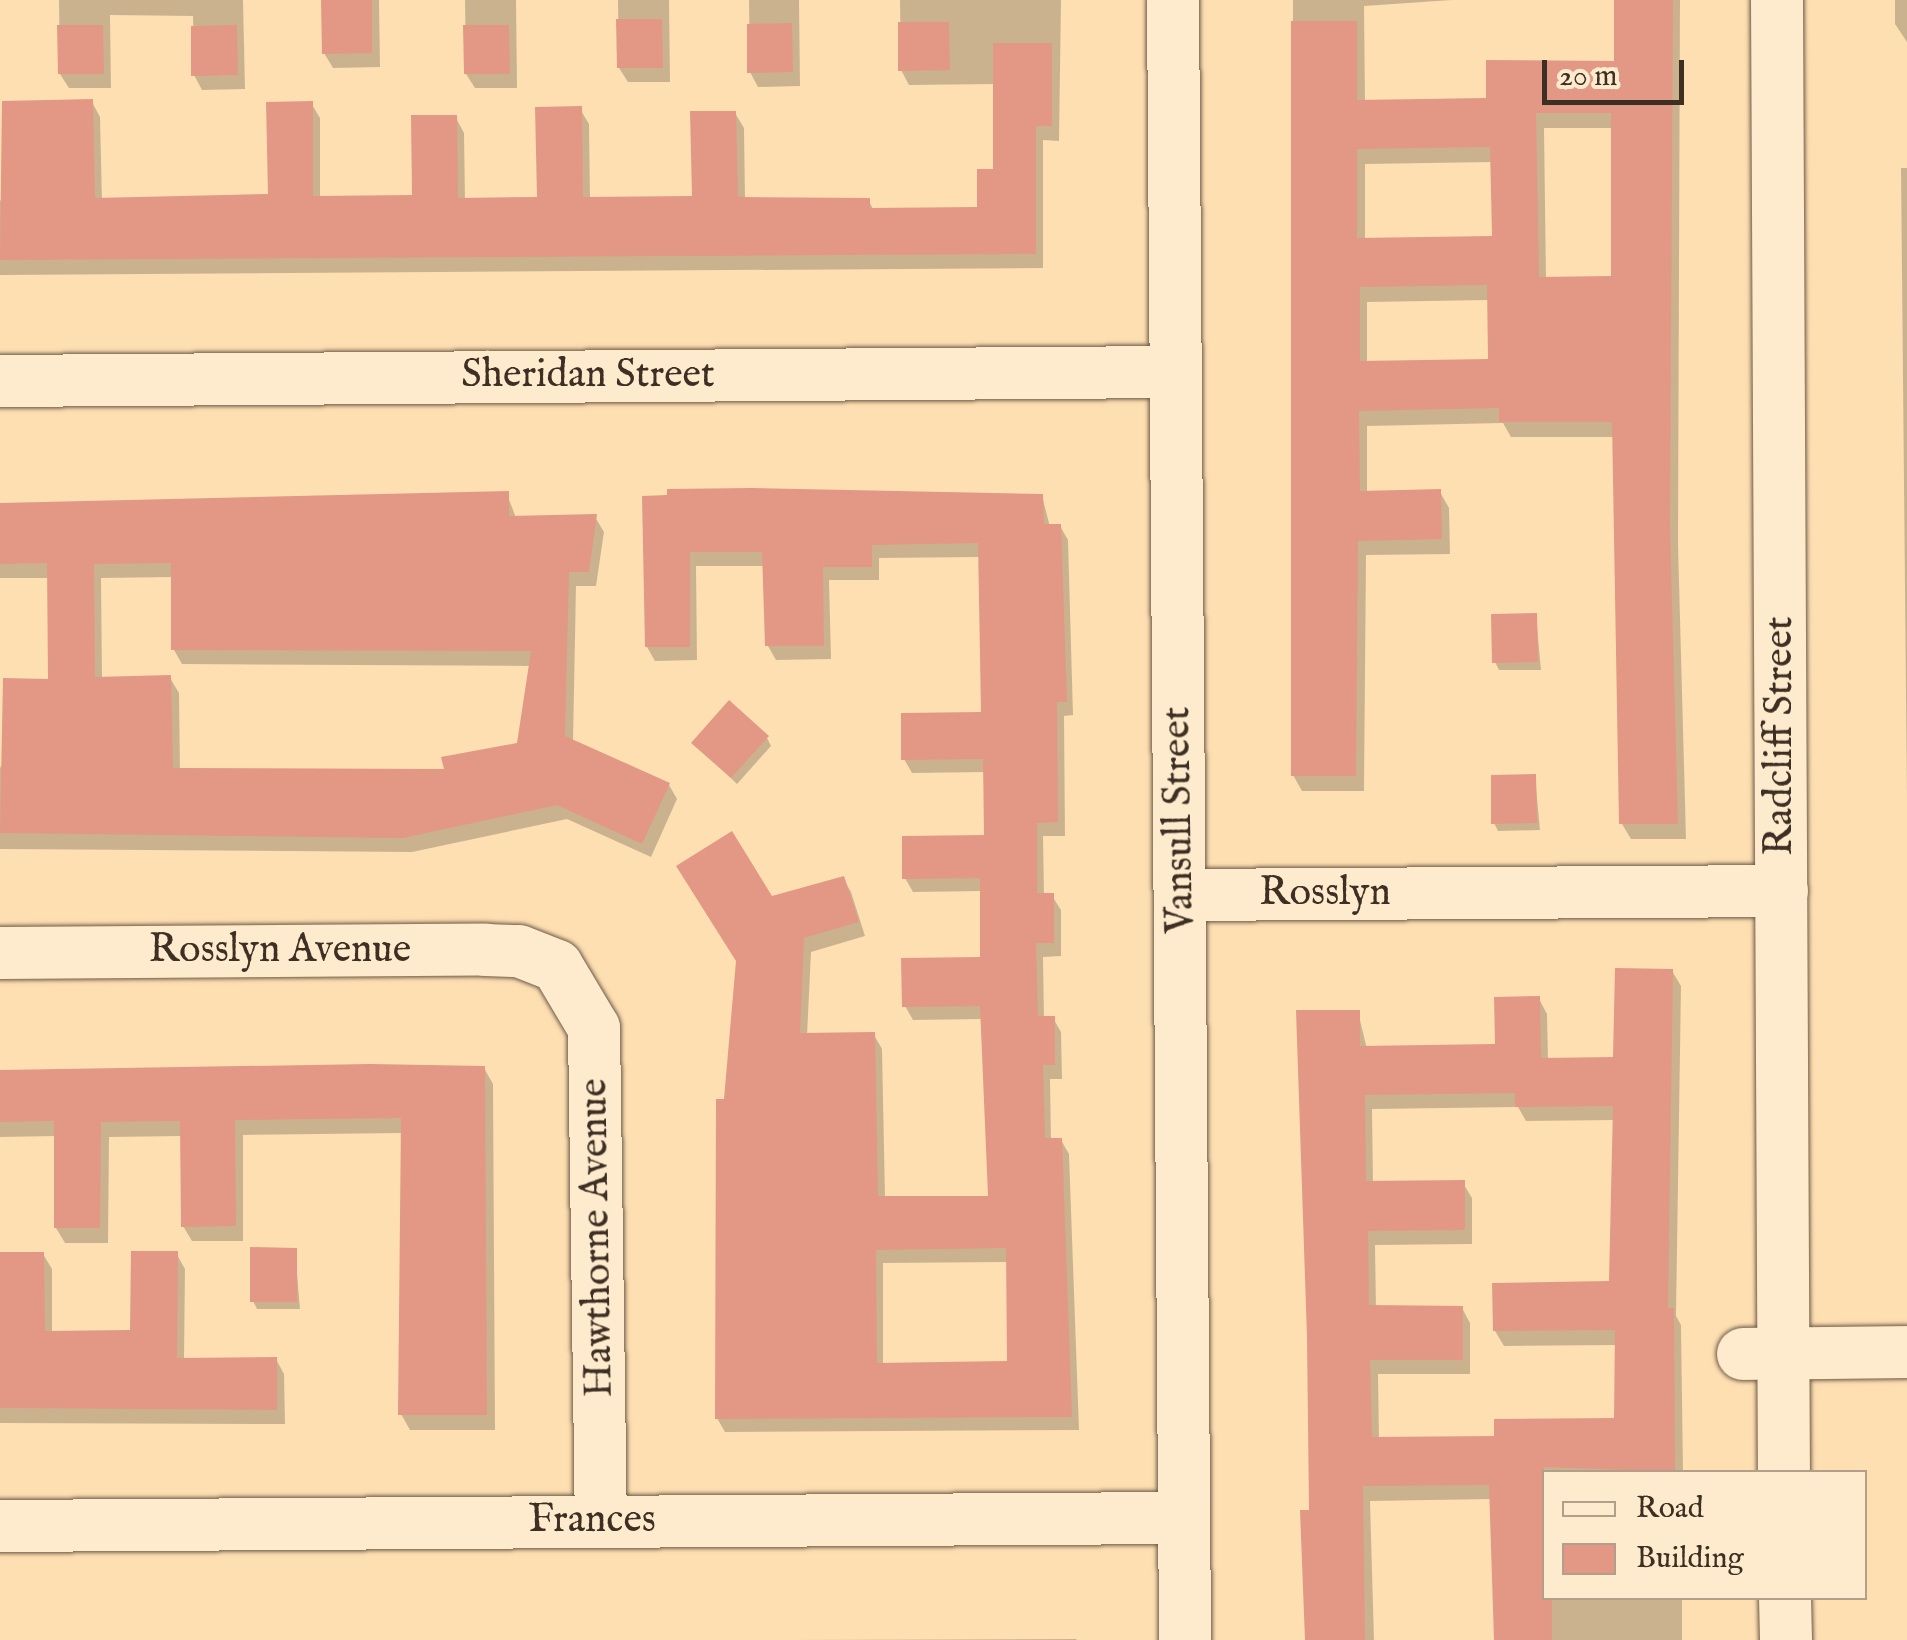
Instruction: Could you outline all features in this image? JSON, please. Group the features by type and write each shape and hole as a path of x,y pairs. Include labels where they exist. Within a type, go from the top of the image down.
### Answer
{"street":[{"name":"Vansull Street","path":"1174,0 1185,1640"},
{"name":"Radcliff Street","path":"1777,0 1782,891 1763,1354 1784,1470"},
{"name":"Sheridan Street","path":"0,380 1176,372"},
{"name":"Rosslyn","path":"1182,895 1782,891"},
{"name":"Rosslyn Avenue","path":"0,953 486,950 520,951 557,966"},
{"name":"Hawthorne Avenue","path":"557,966 594,1028 601,1521"},
{"path":"1763,1354 1907,1352"},
{"name":"Frances","path":"0,1526 1184,1518"},
{"path":"1786,1600 1786,1640"}],"building":[{"path":"321,0 372,0 372,53 322,54"},
{"path":"1614,0 1673,0 1670,527 1678,824 1619,824 1612,422 1499,422 1499,408 1359,411 1360,491 1441,489 1442,539 1358,541 1356,776 1291,776 1291,21 1357,21 1357,100 1486,98 1486,60 1614,61","holes":["1536,113 1611,113 1611,276 1539,277","1490,147 1492,236 1357,238 1357,149","1487,285 1488,359 1360,361 1360,287"]},
{"path":"616,19 662,19 663,68 617,68"},
{"path":"898,22 949,22 950,70 898,71"},
{"path":"792,23 793,72 747,73 747,24"},
{"path":"57,25 103,25 104,74 58,74"},
{"path":"237,25 238,75 191,76 191,26"},
{"path":"463,25 509,25 510,74 464,74"},
{"path":"993,43 1052,43 1052,126 1036,126 1036,254 0,260 2,101 93,99 95,198 268,194 266,102 313,101 313,196 412,195 411,115 457,115 458,198 537,197 535,107 582,106 583,197 692,196 690,111 736,111 738,197 870,198 870,208 977,207 977,169 993,169"},
{"path":"667,489 1043,494 1044,524 1061,524 1067,702 1057,702 1058,822 1037,823 1037,893 1054,893 1054,943 1036,943 1038,1016 1055,1016 1055,1065 1043,1065 1045,1138 1062,1138 1072,1417 715,1419 716,1099 724,1099 736,961 676,866 732,831 772,896 844,876 859,922 804,938 800,1033 875,1032 878,1196 988,1196 980,1006 902,1007 901,958 980,957 980,878 902,879 902,836 984,835 983,759 901,760 901,713 981,712 978,543 872,545 872,567 823,567 824,646 765,646 762,552 690,552 690,647 645,647 642,496 667,495","holes":["1006,1248 1007,1361 877,1363 876,1250"]},
{"path":"509,491 509,516 597,514 589,572 569,572 565,736 670,783 642,844 557,805 403,838 0,833 3,678 48,679 47,563 0,564 0,503","holes":["171,563 171,650 531,651 517,743 441,757 444,769 173,768 171,675 95,677 94,564"]},
{"path":"1537,613 1538,662 1492,663 1491,614"},
{"path":"729,700 769,736 731,778 691,743"},
{"path":"1536,774 1537,823 1491,824 1491,775"},
{"path":"1615,968 1673,969 1668,1308 1674,1308 1675,1470 1544,1467 1542,1600 1552,1600 1552,1640 1494,1640 1489,1485 1363,1486 1365,1640 1305,1640 1300,1510 1309,1510 1307,1337 1296,1010 1360,1010 1360,1046 1495,1044 1494,997 1540,996 1541,1058 1613,1057","holes":["1515,1093 1515,1107 1613,1106 1609,1281 1492,1283 1493,1331 1615,1330 1614,1418 1494,1419 1494,1436 1372,1437 1370,1360 1463,1360 1463,1306 1369,1305 1368,1231 1465,1230 1465,1180 1366,1181 1365,1095"]},
{"path":"485,1066 487,1415 398,1415 401,1118 235,1120 236,1226 181,1227 180,1121 101,1122 100,1228 54,1228 54,1121 0,1122 0,1070"},
{"path":"250,1247 297,1248 297,1302 250,1302"},
{"path":"131,1251 178,1251 177,1358 277,1357 277,1410 0,1408 0,1252 44,1252 45,1331 130,1330"}]}
